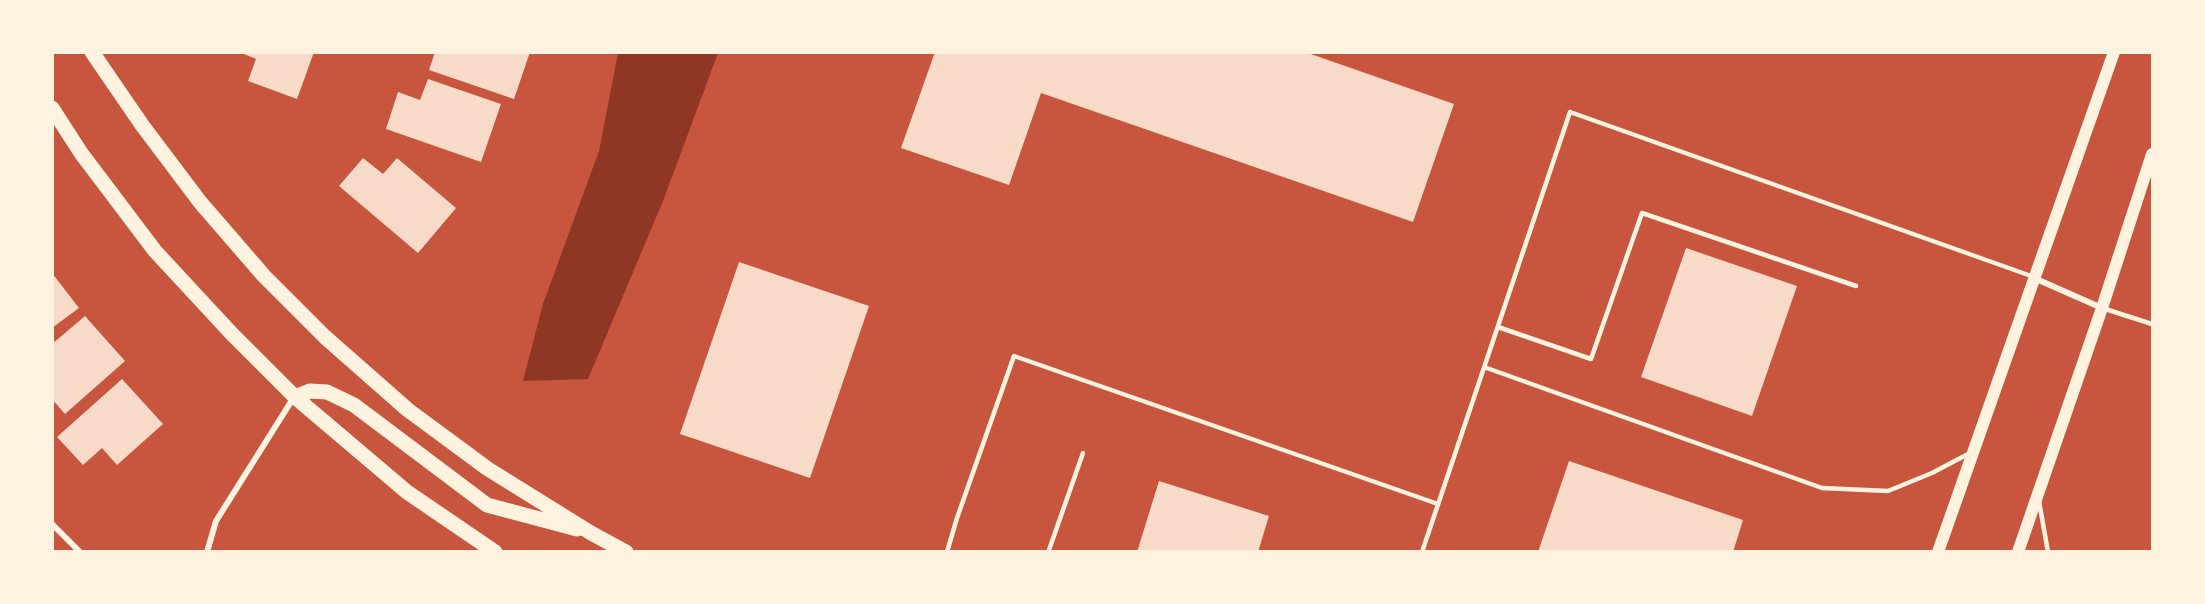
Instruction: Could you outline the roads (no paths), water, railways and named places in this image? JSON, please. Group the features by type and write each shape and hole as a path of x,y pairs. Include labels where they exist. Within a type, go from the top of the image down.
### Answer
{"main road":[{"path":"92,52 142,125 200,202 264,276 325,336 408,410 488,469 626,552"},
{"path":"1938,552 2114,52"},
{"path":"52,108 81,153 155,250 232,334 295,397 407,492 495,552"},
{"path":"2018,552 2152,154"},
{"path":"295,397 310,391 327,392 354,405 487,506 591,533"}],"street":[{"path":"2034,277 2102,308"},
{"path":"207,552 216,521 295,397"},
{"path":"52,524 80,552"}],"lane":[{"path":"1422,552 1570,112 2034,277"},
{"path":"1497,327 1591,358 1642,213 1856,286"},
{"path":"2102,308 2152,324"},
{"path":"947,552 1014,356 1438,504"},
{"path":"1484,368 1822,488 1888,491 1932,473 1972,451"},
{"path":"1049,550 1083,453"},
{"path":"2038,494 2048,552"}]}
